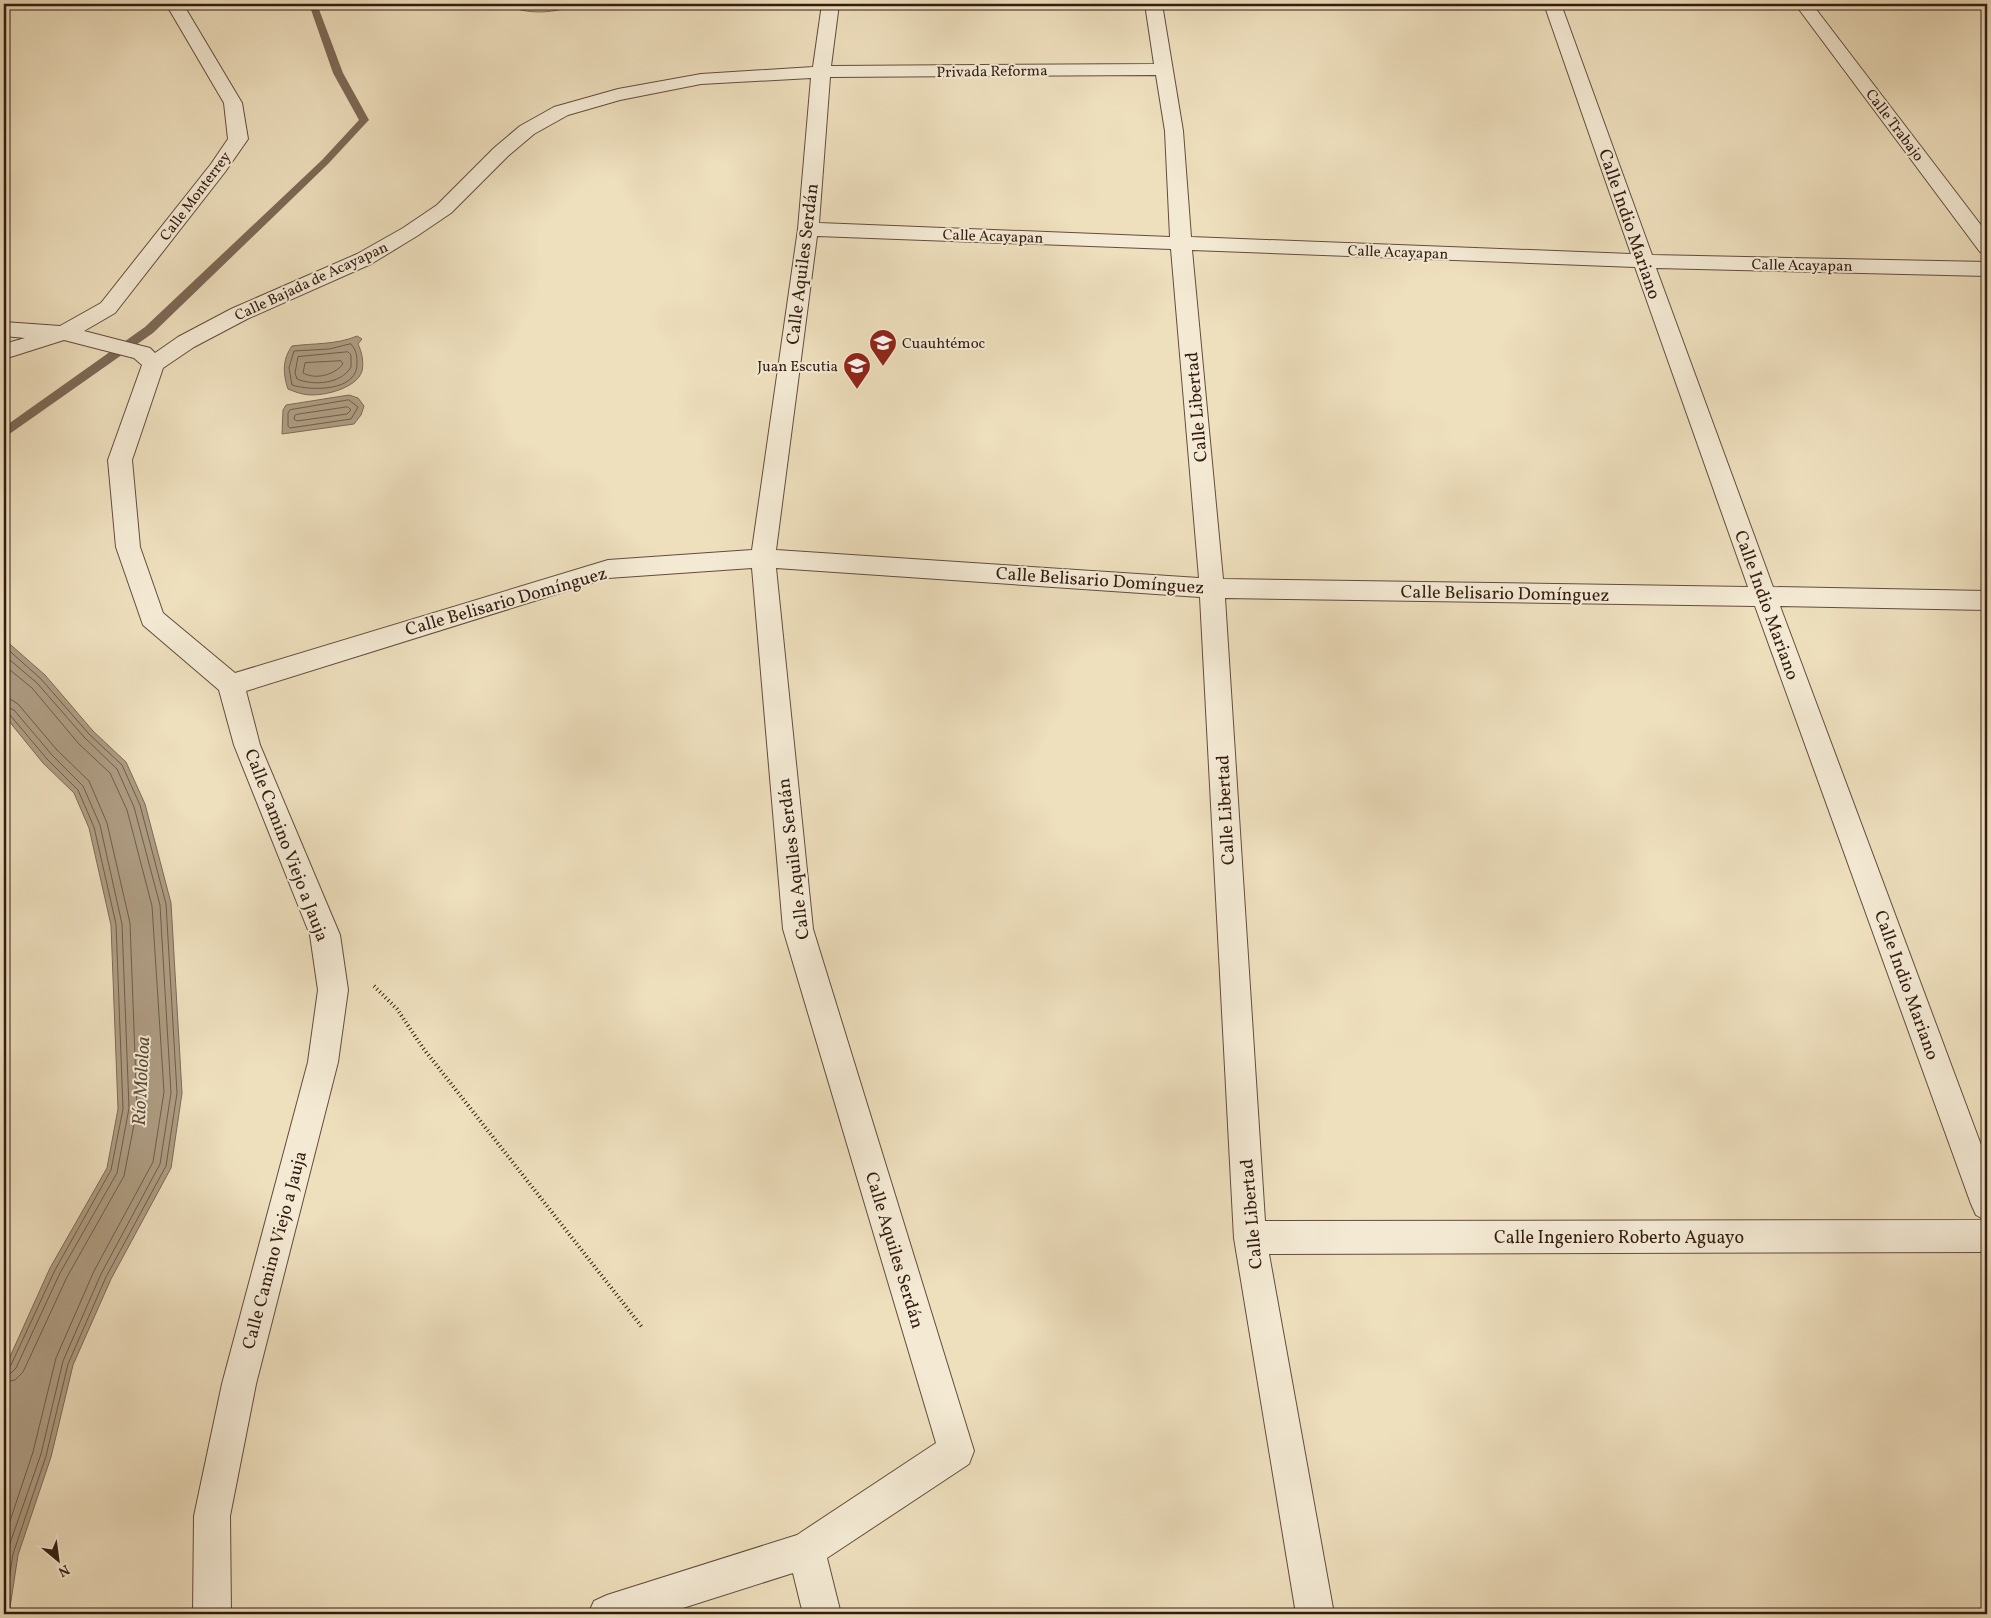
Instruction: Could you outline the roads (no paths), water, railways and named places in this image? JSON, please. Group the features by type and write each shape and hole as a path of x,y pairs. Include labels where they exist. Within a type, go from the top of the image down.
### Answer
{"street":[{"name":"Calle Monterrey","path":"4,352 63,333 108,308 218,168 238,139 233,103 174,4"},
{"name":"Calle Aquiles Serdán","path":"806,1550 956,1451 798,929 763,558 808,229 821,72 830,4"},
{"name":"Calle Libertad","path":"1154,4 1174,132 1181,244 1212,588 1250,1238 1315,1614"},
{"name":"Calle Indio Mariano","path":"1553,4 1764,598 1987,1204"},
{"name":"Calle Trabajo","path":"1803,4 1987,247"},
{"name":"Privada Reforma","path":"821,72 1164,69"},
{"name":"Calle Bajada de Acayapan","path":"148,358 186,342 238,314 364,259 410,232 444,210 501,152 527,130 561,111 618,95 701,79 821,72"},
{"name":"Calle Acayapan","path":"808,229 1643,261 1987,269"},
{"path":"4,329 63,333 99,341 148,358 120,460 128,547 152,618 231,685"},
{"name":"Calle Belisario Domínguez","path":"231,685 608,570 763,558 1212,588 1987,600"},
{"name":"Calle Camino Viejo a Jauja","path":"212,1614 212,1516 239,1384 323,1062 333,990 325,935 247,745 231,685"},
{"name":"Calle Ingeniero Roberto Aguayo","path":"1250,1238 1987,1236"},
{"path":"607,1614 806,1550 822,1614"}],"water":[{"path":"357,336 362,339 358,344 361,350 363,368 359,377 353,383 337,391 318,395 303,394 288,389 284,367 286,357 292,346 333,342"},
{"path":"349,395 358,398 364,406 361,415 354,424 282,434 283,410 286,405"},
{"name":"Río Mololoa","path":"4,639 45,675 93,731 126,762 145,804 171,903 182,1093 171,1168 111,1279 73,1365 51,1457 18,1555 9,1614 4,1614 4,1370 50,1268 107,1168 118,1109 111,925 89,828 74,793 43,763 4,715"}],"waterway":[{"path":"4,432 149,330 325,162 364,120 338,73 313,4"}],"place":[{"name":"Cuauhtémoc","path":"883,367"},
{"name":"Juan Escutia","path":"857,390"}]}
